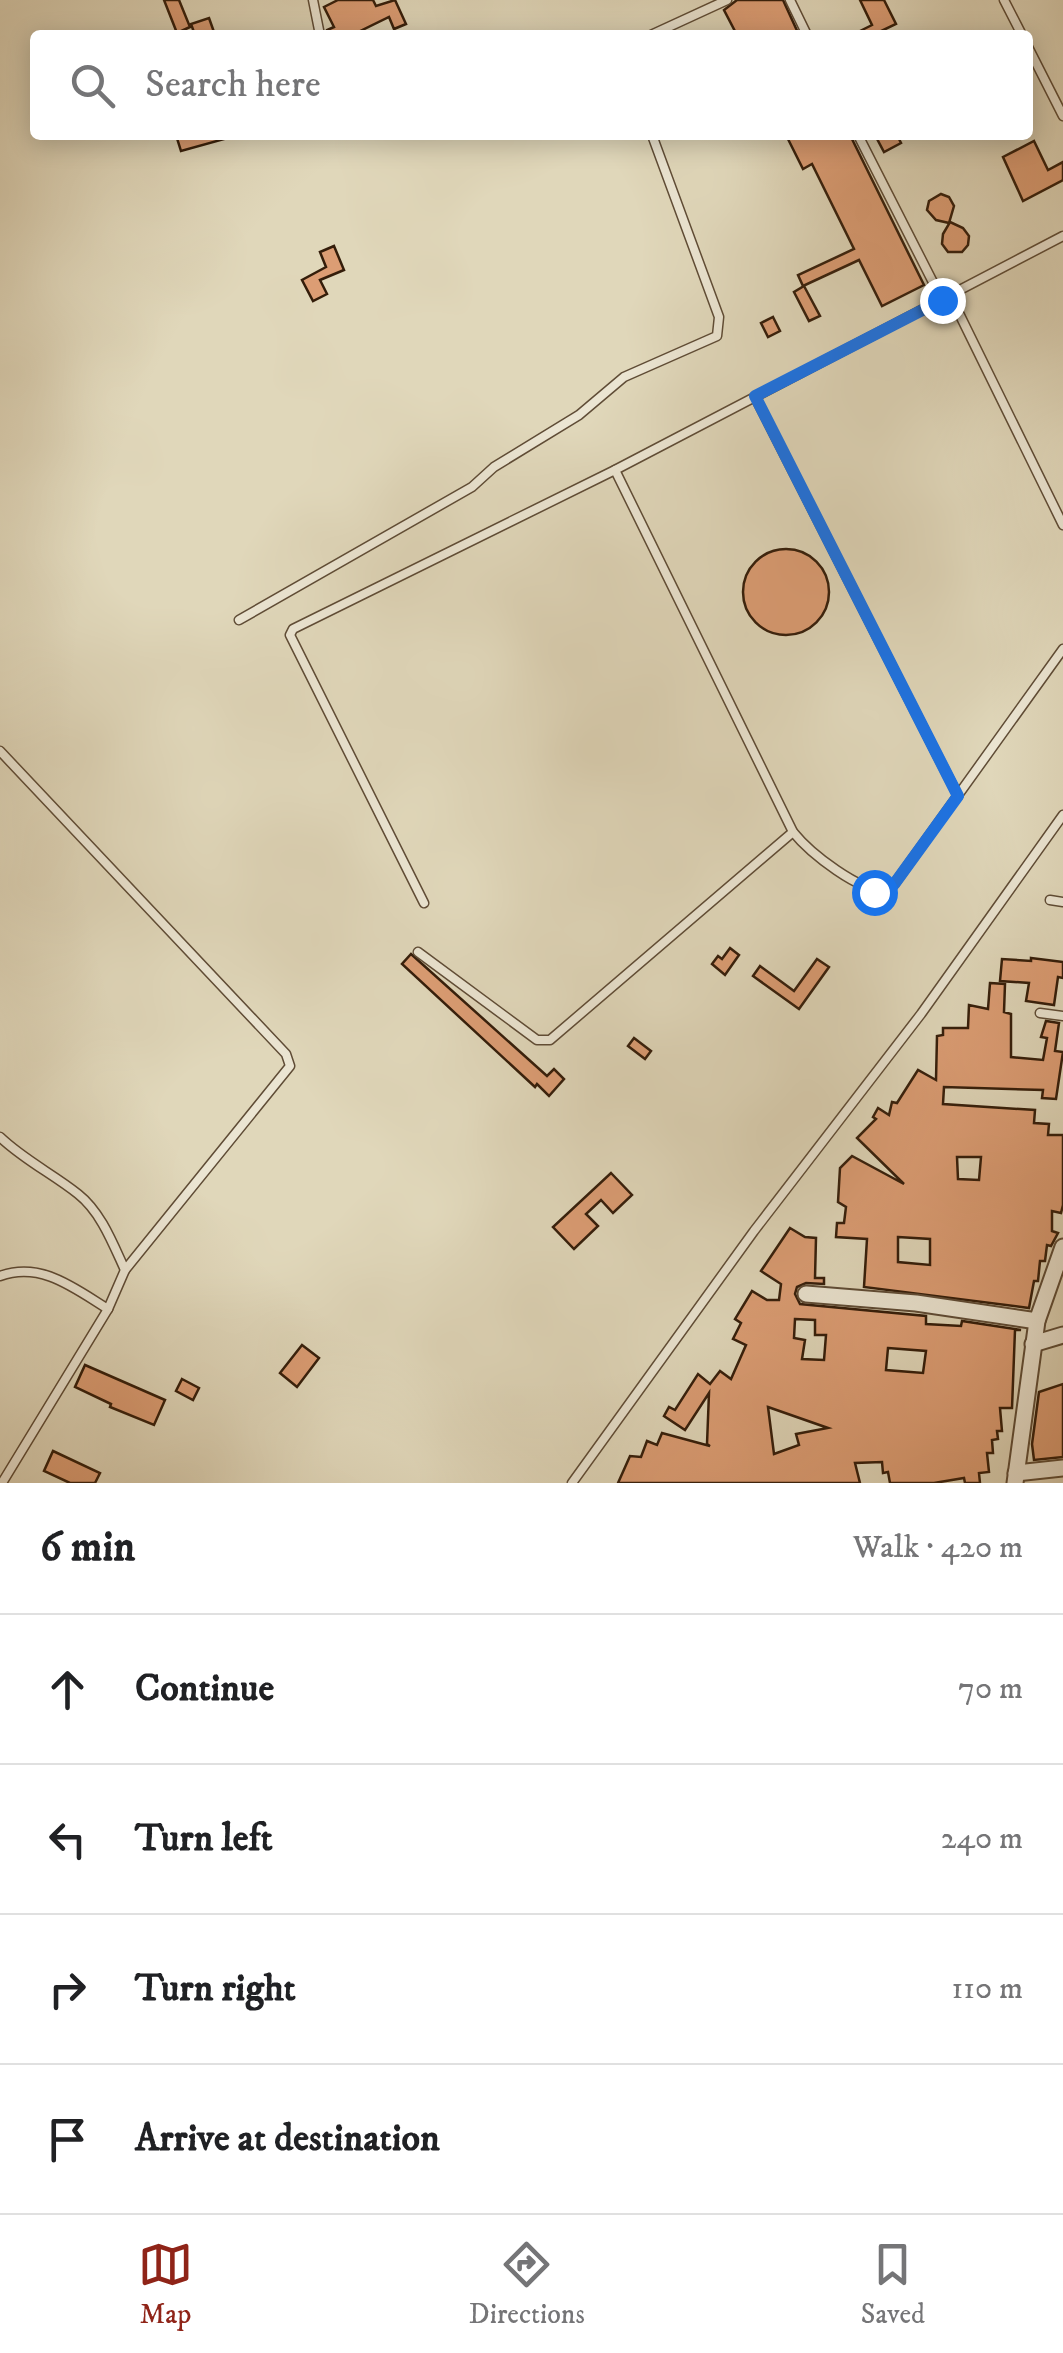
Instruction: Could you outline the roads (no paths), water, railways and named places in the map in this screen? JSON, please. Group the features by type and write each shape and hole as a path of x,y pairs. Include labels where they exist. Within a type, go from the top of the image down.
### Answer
{"street":[{"path":"1063,1247 1036,1321 1015,1478 1063,1468"},
{"path":"806,1294 916,1303 1036,1321"},
{"path":"1033,1344 1063,1335"}],"lane":[{"path":"313,0 319,30"},
{"path":"662,30 727,0"},
{"path":"790,0 805,30"},
{"path":"1004,0 1019,30"},
{"path":"1033,57 1063,116"},
{"path":"239,620 472,488 494,467 580,416 624,377 716,336 720,317 654,140"},
{"path":"861,140 1063,525"},
{"path":"424,904 290,635 293,629 615,470 1063,236"},
{"path":"755,396 958,796"},
{"path":"615,470 793,832 807,850 874,892 888,891 1063,649"},
{"path":"0,751 286,1054 290,1066 125,1270 108,1309 2,1483"},
{"path":"572,1483 754,1230 921,1014 1063,814"},
{"path":"418,952 536,1040 550,1040 793,832"},
{"path":"1050,900 1063,902"},
{"path":"1040,1013 1063,1016"},
{"path":"0,1137 24,1159 82,1196 106,1228 125,1270"},
{"path":"0,1276 18,1270 44,1273 108,1309"}]}
